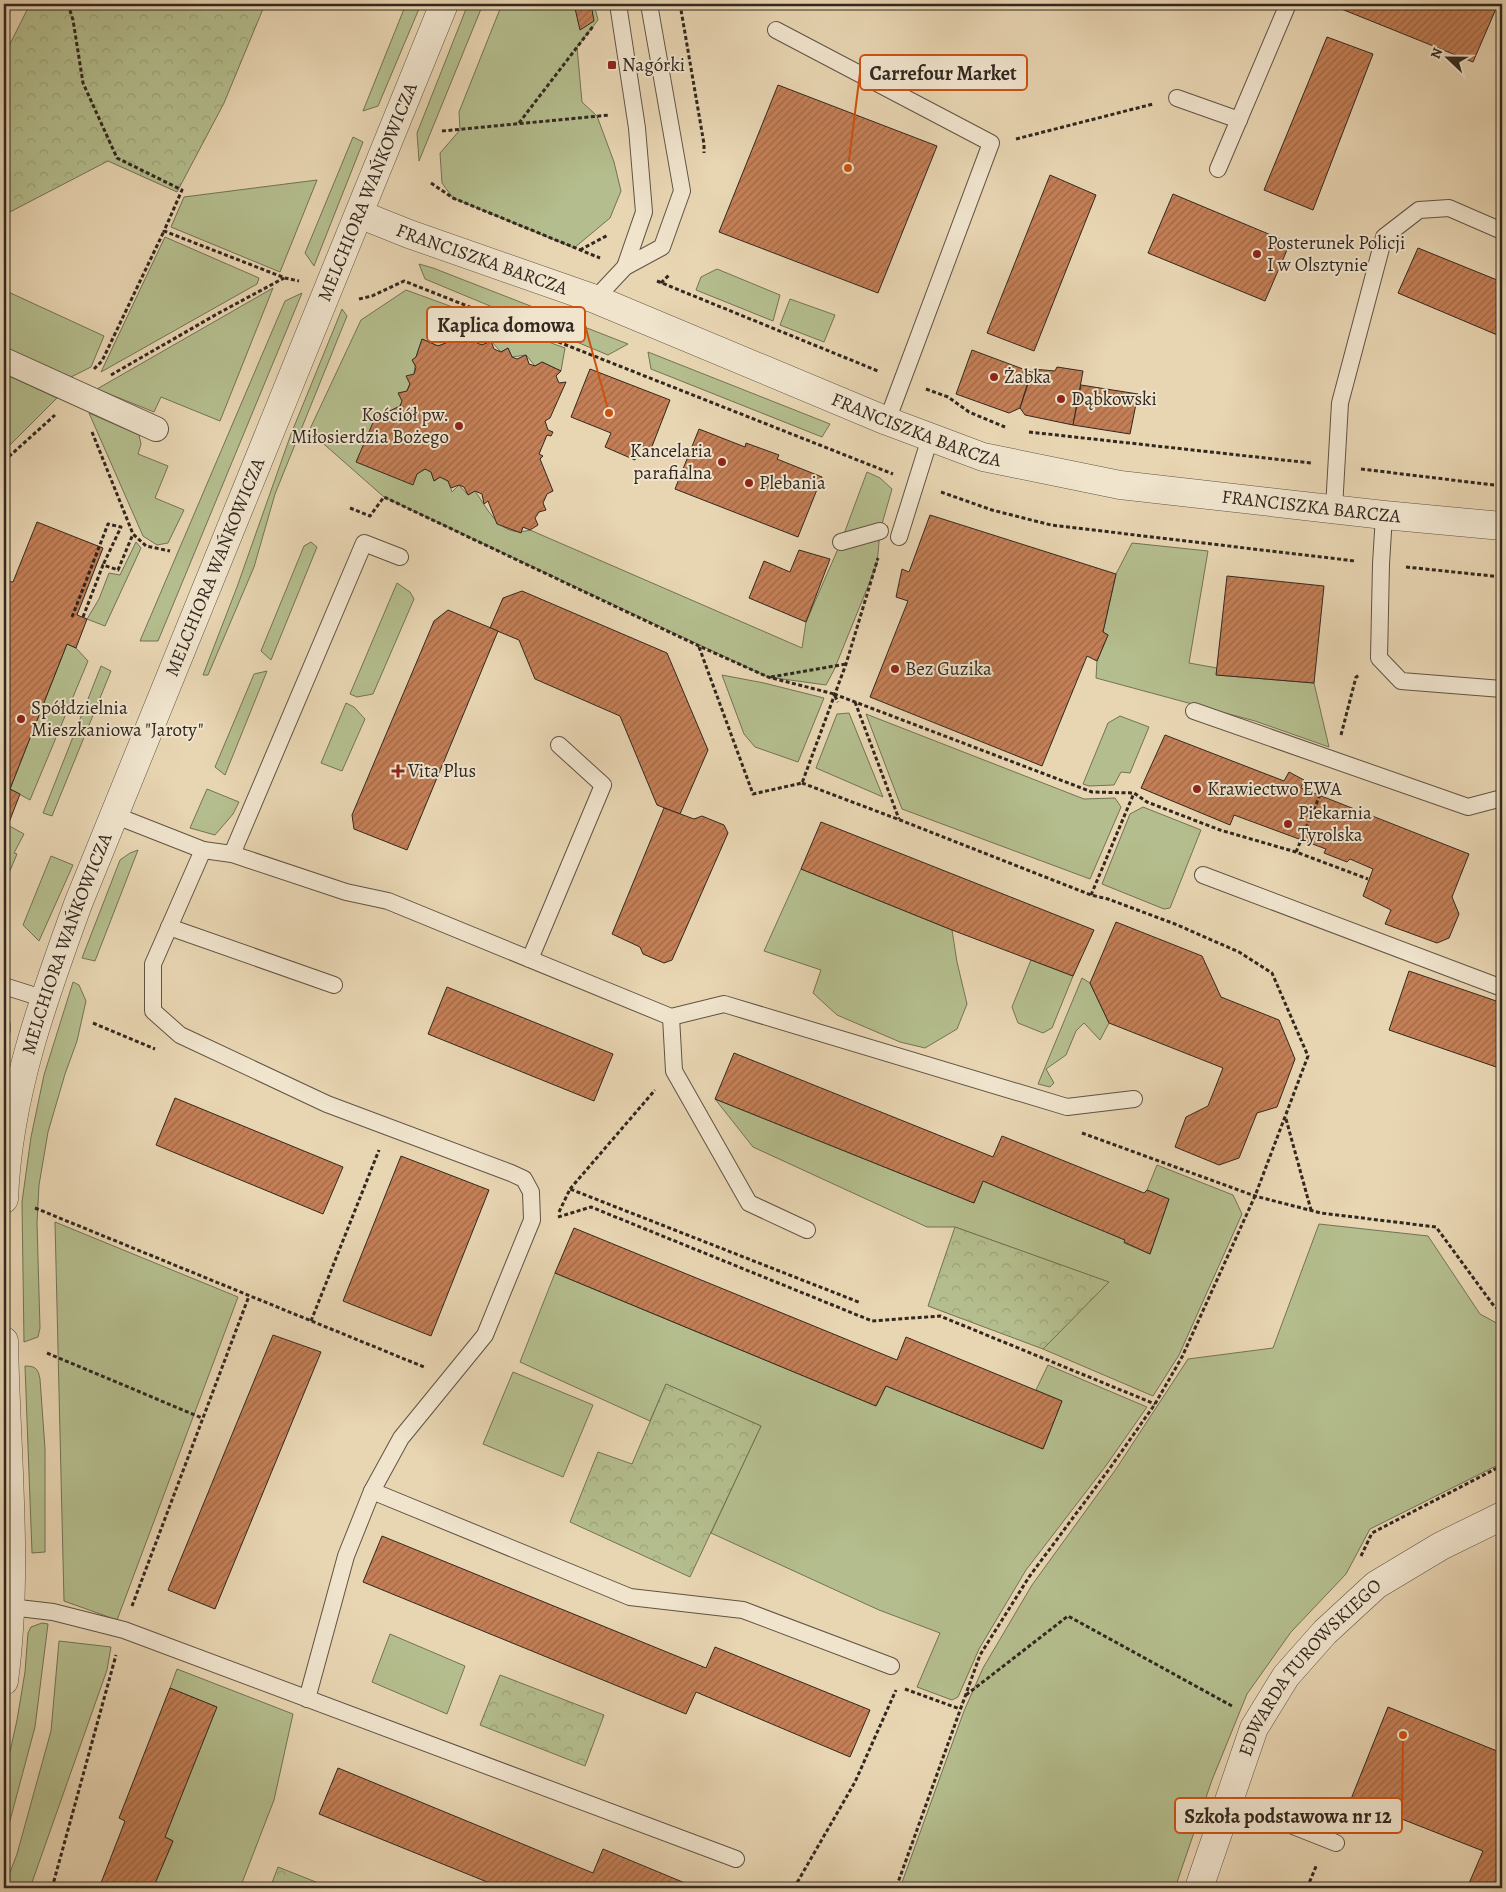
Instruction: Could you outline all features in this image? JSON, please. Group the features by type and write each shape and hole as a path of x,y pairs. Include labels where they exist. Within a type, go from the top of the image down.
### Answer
{"street":[{"name":"MELCHIORA WAŃKOWICZA","path":"4,1197 6,1164 14,1109 45,999 78,904 444,4"},
{"name":"FRANCISZKA BARCZA","path":"358,214 409,234 595,299 887,421 983,457 1120,485 1384,515 1502,526"},
{"path":"4,360 156,430"},
{"path":"4,1341 11,1563 10,1607 4,1681"},
{"name":"EDWARDA TUROWSKIEGO","path":"1200,1888 1254,1728 1286,1676 1325,1632 1376,1584 1441,1546 1502,1516"}],"lane":[{"path":"618,4 635,113 644,212 625,268"},
{"path":"595,299 625,268 662,247 682,191 649,4"},
{"path":"1218,169 1288,4"},
{"path":"776,30 991,143 887,421"},
{"path":"1177,98 1239,120"},
{"path":"1334,508 1340,403 1384,237 1419,210 1449,208 1502,231"},
{"path":"899,537 930,438"},
{"path":"1384,515 1380,564 1379,658 1401,681 1502,689"},
{"path":"841,542 880,531"},
{"path":"232,854 364,543 400,557"},
{"path":"1194,711 1468,807 1502,798"},
{"path":"530,959 603,785 559,745"},
{"path":"114,815 203,850 232,854 346,892 388,901 671,1016 724,1004 1067,1107 1134,1099"},
{"path":"203,850 154,964 153,1011 180,1035 327,1104 512,1173 524,1179 531,1192 532,1220 485,1335 401,1438 372,1491 346,1556 307,1699"},
{"path":"1203,875 1502,988"},
{"path":"169,927 334,985"},
{"path":"4,986 45,999"},
{"path":"671,1016 674,1071 749,1203 807,1230"},
{"path":"372,1491 630,1597 743,1610 891,1666"},
{"path":"10,1607 54,1612 124,1630 736,1859"},
{"path":"1230,1801 1336,1843"}],"path":[{"path":"68,4 73,20 83,82 116,158 182,190 102,361"},
{"path":"977,4 1010,7 1033,4"},
{"path":"519,124 598,20"},
{"path":"1016,140 1177,98"},
{"path":"442,132 635,113"},
{"path":"431,182 453,198 948,397 969,412 1008,429"},
{"path":"164,231 285,278 327,288 354,300 372,296 404,281 916,483 992,510 1051,525 1502,577"},
{"path":"4,461 78,394 217,314 285,278"},
{"path":"78,394 133,534 146,546 170,551"},
{"path":"1027,431 1502,486"},
{"path":"350,508 370,516 384,497 768,677 834,694 1092,792 1134,794 1147,802 1220,830 1296,852 1368,879"},
{"path":"72,617 108,524 121,527 103,565 83,617"},
{"path":"802,783 846,664 878,564 880,531"},
{"path":"103,565 118,570 133,534"},
{"path":"699,646 753,794 802,783 1091,895 1175,924 1240,952 1272,972 1308,1056 1255,1196 1182,1357 1155,1404 1029,1577 980,1655 896,1888"},
{"path":"1296,852 1335,760 1356,677 1379,658"},
{"path":"768,677 846,664"},
{"path":"834,694 838,702"},
{"path":"855,702 900,820"},
{"path":"1091,895 1134,794"},
{"path":"674,1071 570,1189 557,1218 591,1207 872,1322 940,1316 1155,1404"},
{"path":"1286,1118 1311,1210"},
{"path":"311,1321 378,1152"},
{"path":"1184,1169 1255,1196 1321,1213 1436,1227 1494,1306 1502,1312"},
{"path":"570,1189 861,1303"},
{"path":"4,1197 449,1378"},
{"path":"52,1888 124,1630 249,1296"},
{"path":"47,1353 202,1418"},
{"path":"965,1696 1068,1616 1258,1721"},
{"path":"794,1888 855,1782 897,1686 960,1709"}],"green space":[{"path":"30,4 265,4 224,103 177,192 108,161 4,215 4,56"},
{"path":"406,4 421,4 378,106 363,111"},
{"path":"468,4 483,4 419,161 417,133"},
{"path":"502,4 594,4 598,20 577,47 582,102 597,116 614,162 621,191 610,218 574,248 453,198 442,183 440,153 460,130 459,112"},
{"path":"353,137 363,142 314,266 305,253"},
{"path":"317,180 280,272 171,227 184,197"},
{"path":"165,237 259,278 257,284 101,372"},
{"path":"419,264 628,344 608,355 425,279"},
{"path":"717,269 780,295 773,321 696,290 701,277"},
{"path":"273,288 220,421 161,397 154,412 97,389"},
{"path":"4,290 104,336 91,367 71,377 4,347"},
{"path":"406,290 565,348 561,371 542,362 535,366 526,355 512,357 508,348 501,352 491,341 482,345 475,333 470,334 453,327 446,343 438,346 422,339 416,357 414,374 400,406 417,474 425,469 431,472 434,481 440,477 448,481 452,492 459,485 468,495 475,491 491,515 511,531 530,530 802,648 806,622 841,542 867,472 880,478 892,489 880,531 877,564 834,670 826,685 768,677 384,497 309,431 361,320"},
{"path":"302,293 158,641 140,641 285,301"},
{"path":"790,299 835,315 824,342 780,325"},
{"path":"342,309 347,316 275,494 254,567 208,675 203,675 237,587 291,434"},
{"path":"648,352 830,424 822,437 651,369"},
{"path":"4,373 57,398 4,451"},
{"path":"89,413 139,435 141,444 138,454 168,466 155,498 184,510 168,543 157,545 143,536"},
{"path":"136,542 141,548 105,626 87,619 99,599 109,573 120,575"},
{"path":"311,542 317,547 271,660 261,651 304,546"},
{"path":"1132,543 1208,551 1189,663 1217,668 1217,675 1314,683 1329,747 1255,721 1096,678 1097,661 1108,635 1103,632 1116,574"},
{"path":"397,583 410,592 414,599 373,694 357,697 350,694"},
{"path":"67,644 76,648 88,661 30,800 10,789"},
{"path":"101,666 111,671 52,816 43,813"},
{"path":"267,671 225,775 215,767 254,674"},
{"path":"722,675 824,698 798,762 755,747 744,734"},
{"path":"346,703 354,707 365,719 342,771 321,763"},
{"path":"849,713 883,797 816,768 837,714"},
{"path":"866,714 1084,799 1115,798 1121,807 1090,879 902,809"},
{"path":"1120,716 1149,727 1130,773 1121,772 1114,785 1089,786 1083,784 1108,723"},
{"path":"207,789 239,802 233,814 215,835 190,828"},
{"path":"1143,807 1201,830 1170,908 1164,909 1102,884 1130,814"},
{"path":"4,823 24,834 14,853 17,854 4,885"},
{"path":"138,850 95,961 82,958 120,860"},
{"path":"51,856 73,865 39,941 23,925"},
{"path":"801,869 952,930 967,1004 957,1029 925,1048 900,1042 837,1015 813,993 821,970 764,951"},
{"path":"1031,960 1073,976 1052,1028 1043,1033 1018,1023 1012,1007"},
{"path":"1082,978 1090,983 1109,1023 1100,1040 1084,1023 1076,1031 1066,1055 1046,1069 1054,1083 1050,1087 1038,1084"},
{"path":"73,982 79,985 86,1001 77,1041 48,1132 39,1185 37,1223 40,1328 38,1337 24,1342 22,1202 31,1137 44,1075"},
{"path":"4,1011 10,1021 10,1027 4,1055"},
{"path":"715,1099 974,1203 983,1181 1125,1240 1124,1243 1150,1254 1169,1199 1147,1190 1157,1165 1233,1195 1242,1214 1179,1355 1153,1396 1043,1349 1108,1282 955,1227 927,1227 753,1147"},
{"path":"55,1222 238,1297 117,1620 64,1601"},
{"path":"1319,1224 1428,1236 1480,1314 1502,1326 1502,1463 1370,1529 1346,1574 1291,1632 1247,1694 1212,1780 1175,1888 900,1888 964,1711 983,1668 1032,1585 1116,1469 1188,1359 1273,1348"},
{"path":"955,1227 1109,1282 1043,1349 928,1306"},
{"path":"555,1273 876,1406 886,1386 1043,1449 1062,1401 1036,1390 1048,1365 1147,1407 1105,1467 1026,1570 979,1649 958,1697 952,1700 917,1687 940,1633 879,1610 711,1533 761,1426 666,1384 650,1421 520,1362"},
{"path":"25,1366 34,1367 40,1379 45,1449 45,1552 32,1553"},
{"path":"513,1372 593,1405 563,1477 483,1444"},
{"path":"666,1384 761,1426 690,1577 570,1522 598,1452 632,1464"},
{"path":"42,1623 48,1624 35,1727 4,1843 4,1779 25,1672 28,1633 31,1627"},
{"path":"390,1634 465,1666 447,1714 372,1682"},
{"path":"59,1641 111,1647 107,1670 30,1888 4,1888 17,1854 51,1731"},
{"path":"177,1669 293,1714 274,1800 240,1888 153,1888 173,1841 165,1837 216,1707 170,1688"},
{"path":"500,1675 604,1715 585,1766 480,1725"},
{"path":"278,1867 331,1888 270,1888"}],"building":[{"path":"574,4 591,4 594,21 580,30"},
{"path":"1329,4 1498,4 1473,62"},
{"path":"1327,37 1373,54 1313,210 1264,190"},
{"path":"778,85 937,146 878,293 719,232"},
{"path":"1050,175 1096,195 1034,351 987,333"},
{"path":"1173,194 1290,243 1265,301 1148,253"},
{"path":"1418,248 1502,282 1502,337 1398,293"},
{"name":"Kościół pw. Miłosierdzia Bożego","path":"453,327 470,334 475,333 477,343 482,345 491,341 494,349 501,352 508,348 512,357 517,359 526,355 529,364 535,366 542,362 561,371 556,376 559,383 566,382 550,418 545,421 548,430 553,432 551,436 547,435 539,454 543,456 540,459 553,491 547,494 543,503 546,510 539,512 535,518 538,525 530,530 523,527 521,533 497,524 488,501 484,504 482,494 475,491 468,495 464,487 459,485 451,488 448,481 440,477 434,481 431,472 425,469 417,474 413,485 356,462 375,418 400,406 402,401 398,393 407,391 410,384 406,376 414,374 416,367 412,360 416,357 422,339 438,346 446,343"},
{"path":"972,350 1031,372 1020,408 1009,413 956,394"},
{"path":"1057,367 1083,371 1073,425 1025,415 1020,408 1033,369 1055,371"},
{"path":"590,369 670,400 651,449 640,445 635,460 605,447 611,433 571,417"},
{"path":"1081,385 1138,394 1130,434 1073,425"},
{"name":"Plebania","path":"699,429 745,447 746,443 779,455 777,459 822,477 798,537 675,489"},
{"path":"930,515 1116,574 1103,632 1108,635 1097,661 1087,656 1042,766 870,697 908,601 896,597 902,569 909,572"},
{"name":"Spółdzielnia Mieszkaniowa \"Jaroty\"","path":"37,522 103,548 77,615 87,619 76,648 67,644 10,789 20,794 8,825 4,823 4,581 13,582"},
{"path":"799,550 830,559 806,622 749,598 764,561 790,572"},
{"path":"1227,576 1324,586 1314,683 1216,675"},
{"path":"522,591 667,653 708,750 680,814 657,805 620,716 535,679 519,640 490,628 503,598"},
{"path":"448,610 498,631 407,850 354,829 352,815 434,621"},
{"path":"1165,735 1284,781 1289,772 1304,780 1301,788 1469,854 1452,897 1459,914 1449,938 1437,943 1385,924 1391,910 1363,896 1373,869 1350,859 1347,862 1324,853 1326,849 1234,815 1230,825 1141,788"},
{"path":"664,808 694,819 702,816 724,825 728,833 672,960 664,963 643,954 640,947 612,934"},
{"path":"821,822 1094,930 1073,976 801,869"},
{"path":"1116,922 1202,956 1221,997 1279,1020 1295,1059 1277,1107 1257,1113 1239,1158 1219,1165 1175,1147 1186,1117 1208,1106 1223,1068 1109,1023 1090,983"},
{"path":"1409,971 1502,1003 1502,1069 1389,1030"},
{"path":"447,987 613,1054 594,1101 428,1034"},
{"path":"734,1053 993,1157 1002,1136 1144,1193 1147,1190 1169,1199 1150,1254 1124,1242 1125,1240 983,1181 974,1203 715,1099"},
{"path":"175,1098 343,1167 323,1214 156,1145"},
{"path":"401,1156 489,1190 431,1336 343,1301"},
{"path":"574,1228 897,1360 906,1337 1062,1401 1043,1449 886,1386 876,1406 555,1273"},
{"path":"273,1335 321,1352 215,1609 168,1590"},
{"path":"382,1536 706,1668 715,1647 870,1710 850,1757 696,1692 686,1714 363,1582"},
{"path":"170,1688 217,1707 165,1837 173,1841 153,1888 99,1888 125,1821 119,1818"},
{"path":"1388,1707 1502,1753 1502,1888 1467,1888 1483,1851 1351,1799"},
{"path":"338,1768 593,1873 603,1849 697,1888 502,1888 319,1814"}],"place":[{"name":"Nagórki","path":"612,65"},
{"name":"Carrefour Market","path":"848,168"},
{"name":"Posterunek Policji I w Olsztynie","path":"1257,254"},
{"name":"Żabka","path":"994,377"},
{"name":"Dąbkowski","path":"1061,399"},
{"name":"Kaplica domowa","path":"609,413"},
{"name":"Kościół pw. Miłosierdzia Bożego","path":"459,426"},
{"name":"Kancelaria parafialna","path":"722,462"},
{"name":"Plebania","path":"749,483"},
{"name":"Bez Guzika","path":"895,669"},
{"name":"Spółdzielnia Mieszkaniowa \"Jaroty\"","path":"21,719"},
{"name":"Vita Plus","path":"398,771"},
{"name":"Krawiectwo EWA","path":"1197,789"},
{"name":"Piekarnia Tyrolska","path":"1288,824"},
{"name":"Szkoła podstawowa nr 12","path":"1403,1735"}]}
